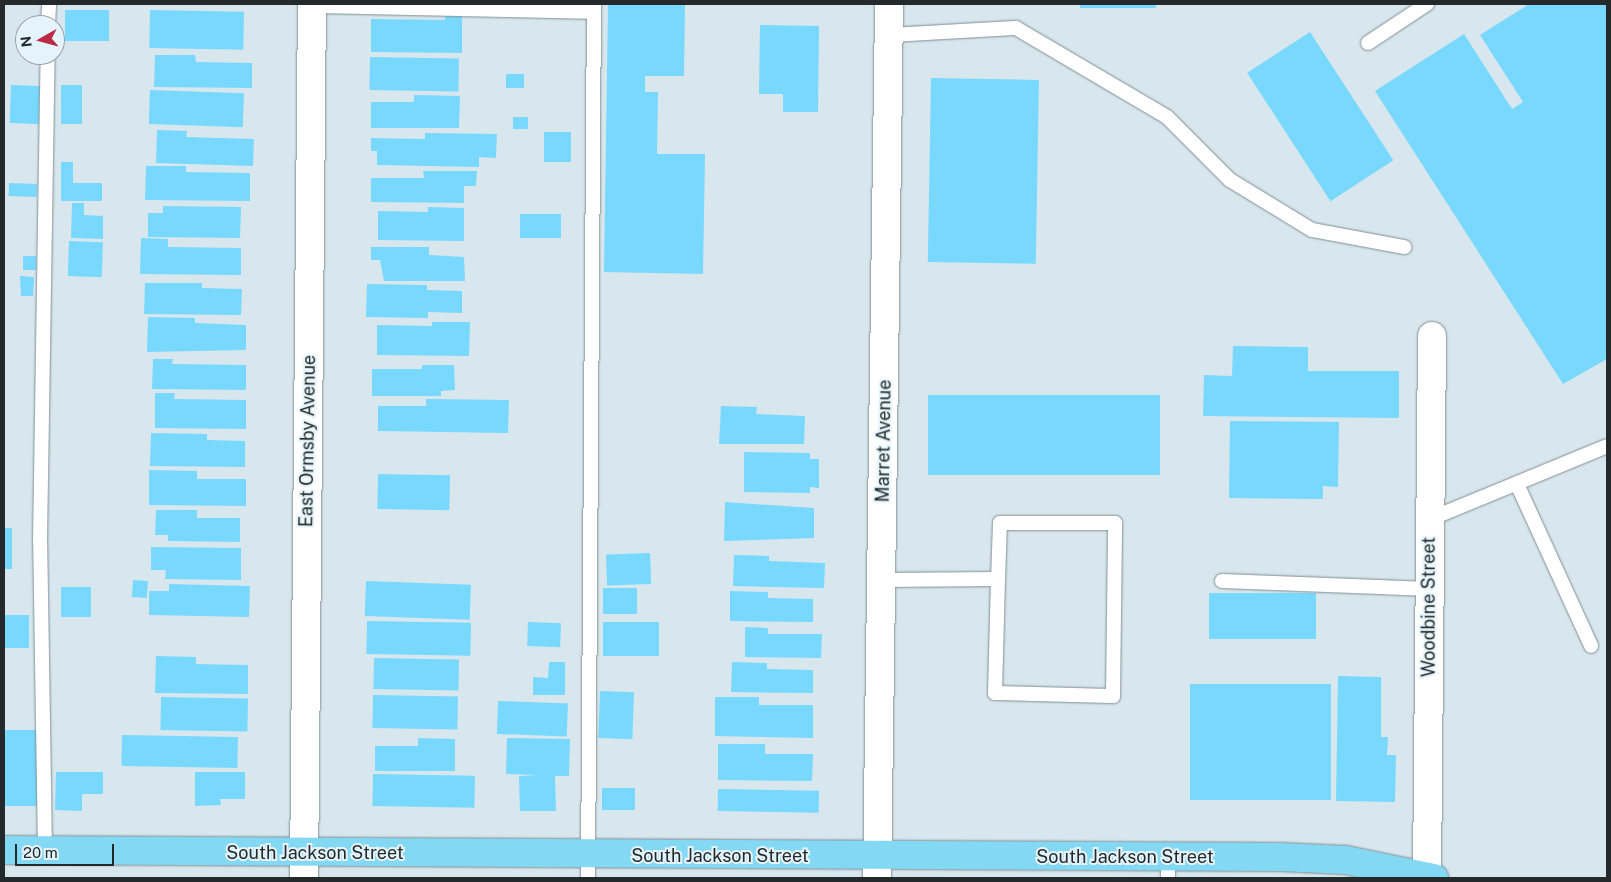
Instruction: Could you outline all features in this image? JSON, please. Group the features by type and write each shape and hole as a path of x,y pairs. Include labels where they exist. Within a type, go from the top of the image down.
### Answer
{"main road":[{"name":"South Jackson Street","path":"4,850 45,850 304,866 1168,868 1346,860 1429,877"}],"street":[{"name":"Marret Avenue","path":"877,867 889,4"},
{"name":"East Ormsby Avenue","path":"304,866 312,5"},
{"name":"Woodbine Street","path":"1429,877 1432,336"}],"lane":[{"path":"1368,43 1427,4"},
{"path":"312,5 594,8 588,867"},
{"path":"889,35 1016,28 1167,117 1230,180 1312,230 1404,247"},
{"path":"45,850 40,541 48,65"},
{"path":"1430,519 1607,446"},
{"path":"1517,484 1591,646"},
{"path":"1000,523 1115,523 1113,696 995,693 998,579 1000,523"},
{"path":"882,580 998,579"},
{"path":"1222,580 1430,589"}],"building":[{"path":"608,4 685,4 684,76 645,76 645,92 658,92 657,154 705,154 703,274 604,272"},
{"path":"1080,4 1156,4 1156,8 1080,8"},
{"path":"1529,4 1607,4 1607,359 1563,384 1375,91 1464,34 1512,109 1523,102 1480,35"},
{"path":"65,10 109,10 109,41 65,41"},
{"path":"150,10 244,12 243,50 149,48"},
{"path":"445,15 462,15 462,53 371,52 371,19 445,20"},
{"path":"760,25 819,26 818,112 783,112 783,94 759,94"},
{"path":"1310,32 1393,160 1330,201 1247,73"},
{"path":"155,55 195,55 196,62 252,63 252,88 154,87"},
{"path":"370,57 459,59 458,92 369,90"},
{"path":"506,74 524,74 524,88 506,88"},
{"path":"931,78 1039,80 1036,264 928,262"},
{"path":"11,85 40,86 39,124 10,123"},
{"path":"61,85 82,85 82,124 61,124"},
{"path":"150,90 244,93 243,127 149,124"},
{"path":"414,95 460,96 459,128 371,128 371,102 414,102"},
{"path":"513,117 528,117 528,129 513,129"},
{"path":"157,130 187,131 186,137 254,139 253,166 156,163"},
{"path":"544,132 571,132 571,162 544,162"},
{"path":"425,133 497,134 496,158 479,157 479,167 377,165 377,151 371,151 371,138 425,139"},
{"path":"61,162 73,162 73,183 102,183 102,201 61,201"},
{"path":"146,166 186,166 186,172 250,173 250,201 145,200"},
{"path":"423,171 477,171 476,186 464,186 464,203 371,202 371,178 424,178"},
{"path":"9,183 37,184 37,197 9,196"},
{"path":"72,203 84,203 84,215 103,216 103,239 71,238"},
{"path":"163,206 241,207 240,238 148,237 148,213 163,213"},
{"path":"428,207 464,208 464,241 378,240 378,211 428,212"},
{"path":"520,214 561,214 561,238 520,238"},
{"path":"141,238 168,239 168,247 241,248 241,275 140,274"},
{"path":"69,241 103,242 102,277 68,276"},
{"path":"371,247 429,247 429,255 464,257 465,281 384,281 380,260 371,260"},
{"path":"23,256 36,256 36,270 23,270"},
{"path":"20,276 34,277 33,296 21,296"},
{"path":"145,283 202,283 202,288 242,289 241,315 144,314"},
{"path":"367,284 427,285 427,290 462,291 462,313 428,312 428,318 366,317"},
{"path":"148,317 195,318 195,323 246,325 246,350 147,352"},
{"path":"432,322 470,322 469,356 377,355 377,325 432,326"},
{"path":"1233,346 1308,347 1308,371 1399,371 1399,418 1203,416 1204,375 1232,376"},
{"path":"153,359 173,359 172,364 246,365 246,390 152,389"},
{"path":"422,365 454,365 455,390 441,391 441,396 372,396 372,369 422,369"},
{"path":"155,393 175,393 174,399 246,400 246,429 155,428"},
{"path":"928,395 1160,395 1160,475 928,475"},
{"path":"426,399 509,400 508,433 378,431 378,406 426,406"},
{"path":"721,406 757,407 756,414 805,416 804,444 719,444"},
{"path":"1230,421 1339,422 1338,487 1323,486 1323,499 1229,498"},
{"path":"151,433 207,434 207,440 245,441 245,467 150,466"},
{"path":"744,452 810,453 810,459 819,459 819,488 810,487 810,493 744,492"},
{"path":"149,470 197,471 197,479 246,479 246,506 149,505"},
{"path":"378,474 450,475 449,510 377,509"},
{"path":"725,502 814,508 814,538 724,541"},
{"path":"156,510 197,510 197,518 240,518 240,542 168,541 168,535 155,535"},
{"path":"4,528 12,528 12,569 4,569"},
{"path":"151,547 241,548 241,580 165,579 166,570 151,570"},
{"path":"650,553 651,584 607,586 606,555"},
{"path":"734,555 769,556 769,561 825,563 824,588 733,586"},
{"path":"133,580 148,581 147,598 132,597"},
{"path":"366,581 471,585 470,620 365,616"},
{"path":"169,584 250,586 249,617 149,615 149,591 169,591"},
{"path":"61,587 91,587 91,617 61,617"},
{"path":"603,588 637,588 637,614 603,614"},
{"path":"730,591 768,592 768,598 813,599 813,622 730,621"},
{"path":"1209,593 1316,593 1316,639 1209,639"},
{"path":"4,615 29,615 29,648 4,648"},
{"path":"367,621 471,623 470,656 366,654"},
{"path":"528,622 561,623 560,647 527,646"},
{"path":"603,622 659,622 659,656 603,656"},
{"path":"745,627 768,628 768,634 822,634 821,658 745,657"},
{"path":"156,656 196,657 196,664 248,665 248,694 155,693"},
{"path":"374,658 459,659 458,690 373,689"},
{"path":"549,662 565,662 565,695 533,695 533,677 548,678"},
{"path":"732,662 767,663 767,669 813,670 813,693 731,692"},
{"path":"1338,676 1381,677 1381,737 1388,737 1387,755 1396,755 1395,802 1336,801"},
{"path":"1190,684 1331,684 1331,800 1190,800"},
{"path":"600,691 634,692 632,739 598,738"},
{"path":"373,695 458,696 457,729 372,728"},
{"path":"161,697 248,699 247,732 160,730"},
{"path":"715,697 759,697 759,705 813,705 813,738 715,736"},
{"path":"498,701 568,703 567,736 497,734"},
{"path":"4,730 37,730 37,806 4,806"},
{"path":"122,735 238,737 237,768 121,766"},
{"path":"418,738 455,739 455,771 375,771 375,746 418,746"},
{"path":"507,738 570,739 569,776 555,776 556,811 520,811 519,776 539,775 506,774"},
{"path":"718,744 765,744 765,754 813,754 812,781 718,780"},
{"path":"56,772 103,772 103,794 82,794 82,811 55,810"},
{"path":"195,772 245,772 245,799 220,799 221,805 195,806"},
{"path":"373,774 475,776 474,808 372,806"},
{"path":"602,788 635,788 635,810 602,810"},
{"path":"718,789 819,791 819,813 718,811"}]}
